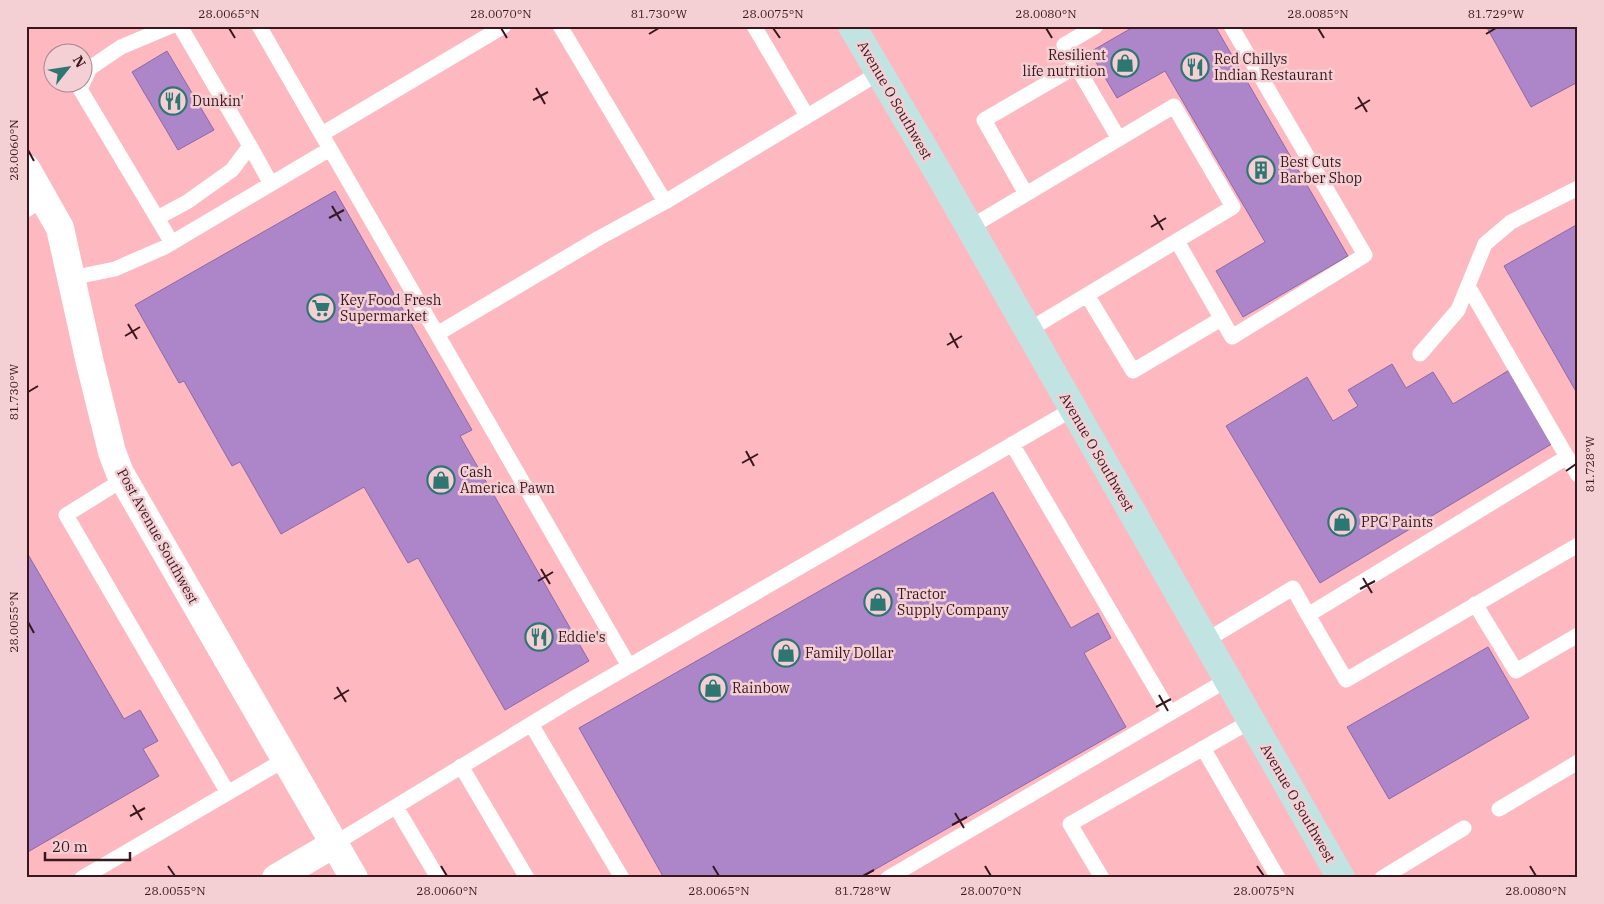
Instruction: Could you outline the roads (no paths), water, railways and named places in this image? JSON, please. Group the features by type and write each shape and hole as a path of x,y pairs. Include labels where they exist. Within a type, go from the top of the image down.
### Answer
{"street":[{"name":"Avenue O Southwest","path":"852,26 1340,878"},
{"name":"Post Avenue Southwest","path":"26,168 35,205 60,228 70,278 112,452 124,479 354,878"},
{"path":"276,878 334,844"}],"lane":[{"path":"172,26 121,47 90,68 80,89 172,243"},
{"path":"180,26 271,184"},
{"path":"259,26 630,666"},
{"path":"322,134 480,32 504,26"},
{"path":"560,26 665,202"},
{"path":"754,26 806,116"},
{"path":"1096,26 1064,45 1119,139"},
{"path":"1177,241 1232,337 1365,256 1231,26"},
{"path":"1026,194 984,120 1076,66"},
{"path":"437,334 599,238 665,202 879,73"},
{"path":"969,228 1174,106 1233,207 1027,331"},
{"path":"157,218 187,202 232,170 250,146"},
{"path":"70,278 115,269 172,243 330,149"},
{"path":"1420,354 1458,310 1485,244 1511,222 1578,188"},
{"path":"1468,286 1578,475"},
{"path":"1087,295 1133,371 1221,319"},
{"path":"334,844 531,724 1072,409"},
{"path":"1012,444 1170,713"},
{"path":"1308,615 1567,457"},
{"path":"124,479 66,515 228,793"},
{"path":"1205,641 1293,588 1346,680 1578,545"},
{"path":"1475,604 1516,671 1578,635"},
{"path":"888,878 1227,680"},
{"path":"1102,878 1070,824 1251,721"},
{"path":"531,724 622,878"},
{"path":"1203,748 1278,878"},
{"path":"82,878 286,759"},
{"path":"1499,808 1578,762"},
{"path":"462,766 527,878"},
{"path":"396,807 438,878"},
{"path":"1382,878 1464,828"}],"place":[{"name":"Resilient life nutrition","path":"1125,63"},
{"name":"Red Chillys Indian Restaurant","path":"1195,67"},
{"name":"Dunkin'","path":"173,101"},
{"name":"Best Cuts Barber Shop","path":"1261,170"},
{"name":"Key Food Fresh Supermarket","path":"321,308"},
{"name":"Cash America Pawn","path":"441,480"},
{"name":"PPG Paints","path":"1342,522"},
{"name":"Tractor Supply Company","path":"878,602"},
{"name":"Eddie's","path":"539,637"},
{"name":"Family Dollar","path":"786,653"},
{"name":"Rainbow","path":"713,688"}]}
